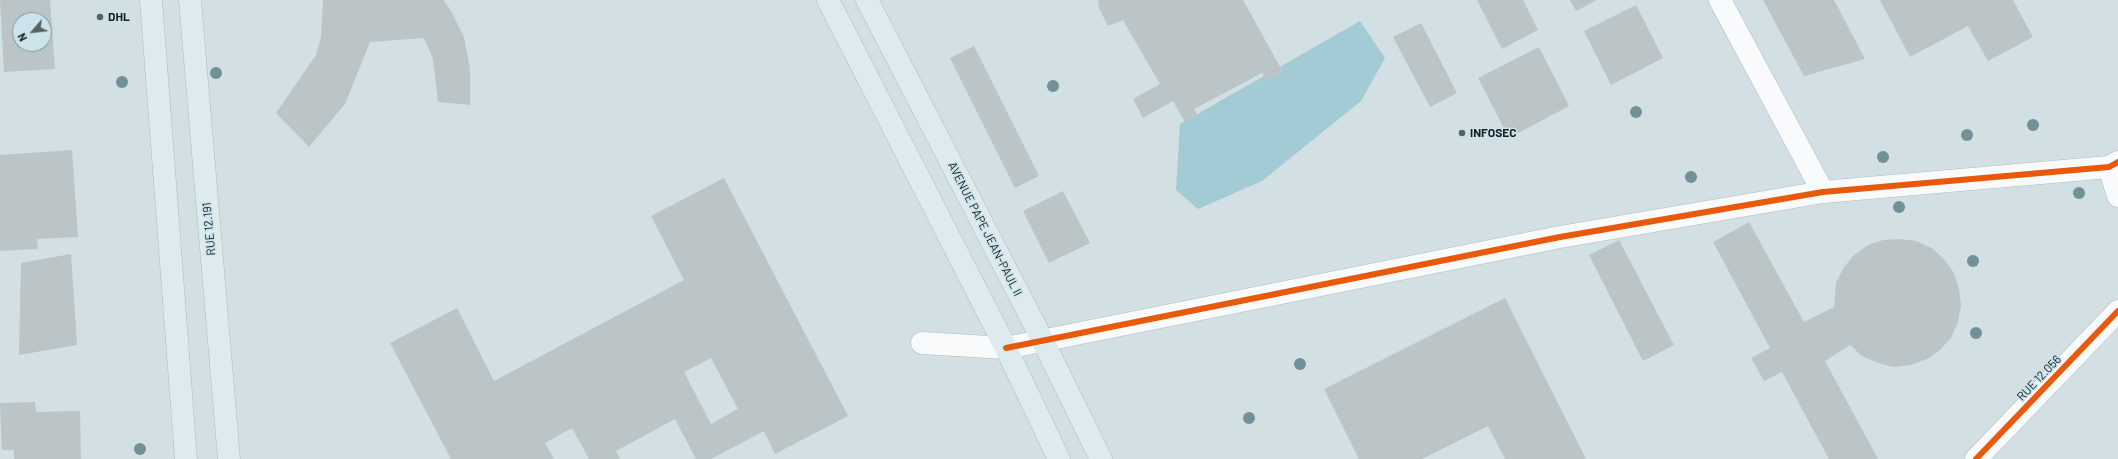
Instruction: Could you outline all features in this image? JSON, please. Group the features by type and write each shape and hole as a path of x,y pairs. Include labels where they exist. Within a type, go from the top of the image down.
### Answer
{"main road":[{"path":"151,0 186,459"},
{"name":"RUE 12.191","path":"190,0 229,459"},
{"path":"828,0 1006,348 1059,459"},
{"name":"AVENUE PAPE JEAN-PAUL II","path":"867,0 1043,341 1101,459"}],"street":[{"path":"1720,0 1823,192"},
{"path":"922,343 1006,348 1560,237 1823,192 2113,164 2118,196"},
{"name":"RUE 12.056","path":"1976,459 2118,311"}],"shaded area":[{"path":"1360,21 1385,58 1361,101 1262,181 1198,209 1176,190 1180,124"}],"building":[{"path":"0,0 50,0 51,12 12,12 12,52 52,52 52,28 55,69 4,72"},
{"path":"323,0 443,0 450,9 464,37 470,68 470,105 438,102 433,59 424,38 370,42 345,104 309,147 276,113 316,55 321,37"},
{"path":"1098,0 1243,0 1283,72 1266,81 1262,73 1194,109 1197,114 1185,122 1173,101 1143,118 1133,99 1160,84 1123,20 1108,26 1099,8"},
{"path":"1477,0 1523,0 1538,30 1502,49"},
{"path":"1570,0 1597,0 1576,11"},
{"path":"1763,0 1834,0 1865,59 1804,76"},
{"path":"1880,0 2013,0 2033,37 1988,61 1968,26 1910,57"},
{"path":"1636,5 1663,58 1611,85 1584,31"},
{"path":"1421,23 1457,93 1430,107 1393,37"},
{"path":"974,46 1039,176 1015,188 950,58"},
{"path":"1539,47 1569,106 1509,138 1478,78"},
{"path":"72,150 78,237 37,239 38,249 0,251 0,155"},
{"path":"724,178 848,416 775,454 764,431 711,459 696,459 675,419 616,451 620,459 589,459 572,428 545,443 554,459 451,459 390,343 457,308 494,381 684,280 651,216","holes":["711,358 738,409 711,424 684,372"]},
{"path":"1063,191 1090,243 1049,263 1023,211"},
{"path":"1749,222 1804,322 1834,307 1836,283 1844,267 1854,255 1868,245 1883,240 1900,239 1916,241 1932,248 1944,259 1954,273 1959,289 1961,306 1958,322 1951,338 1940,350 1927,359 1911,365 1894,367 1878,363 1862,356 1850,345 1825,361 1878,459 1829,459 1782,372 1764,381 1751,358 1770,348 1713,242"},
{"path":"1619,240 1674,345 1643,361 1589,255"},
{"path":"71,254 77,345 19,355 21,263"},
{"path":"1505,298 1586,459 1505,459 1488,426 1422,459 1359,459 1324,389"},
{"path":"35,402 36,412 80,411 81,459 14,459 14,450 2,450 0,403"}],"cycle path":[{"path":"1006,348 1560,237 1823,192 2109,167 2118,162"},
{"path":"1976,459 2118,311"}],"place":[{"name":"DHL","path":"100,17"},
{"name":"INFOSEC","path":"1462,133"}]}
